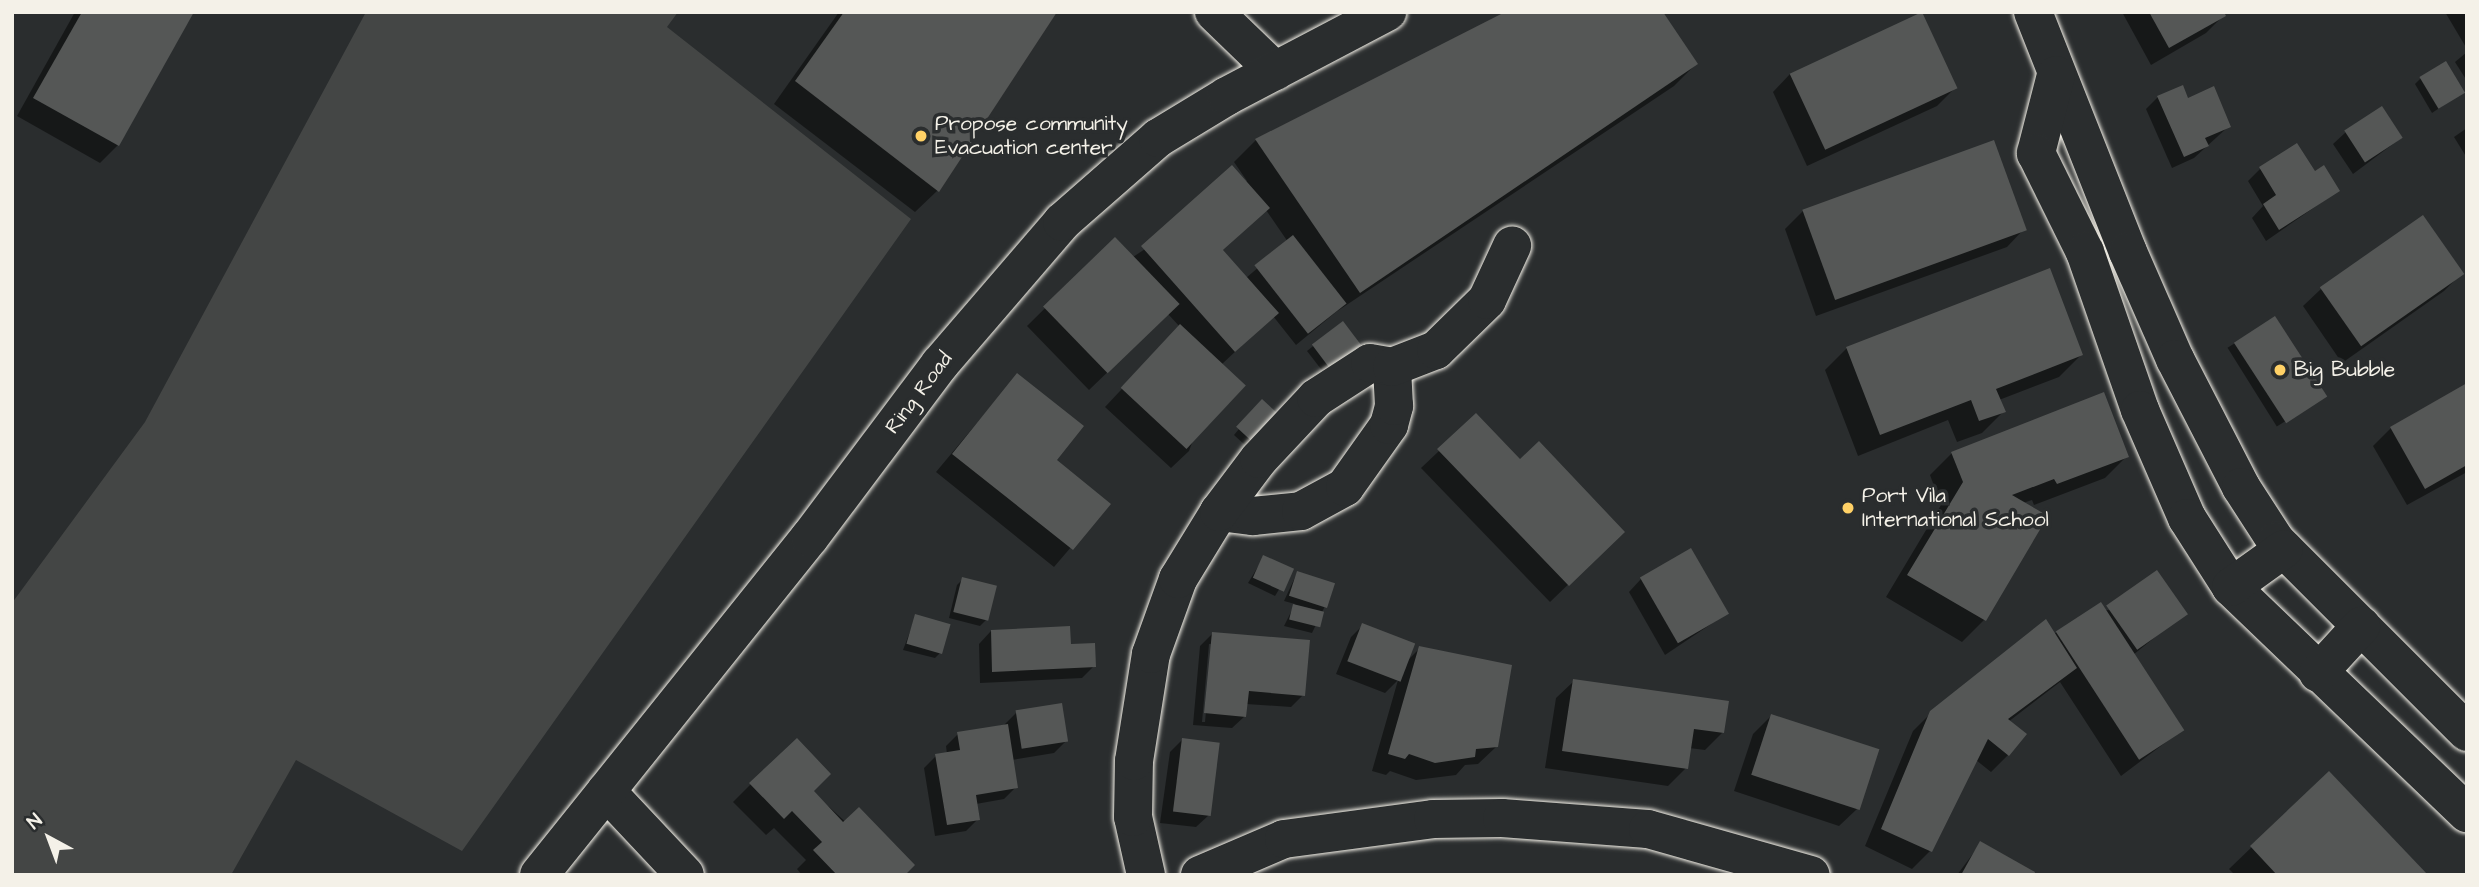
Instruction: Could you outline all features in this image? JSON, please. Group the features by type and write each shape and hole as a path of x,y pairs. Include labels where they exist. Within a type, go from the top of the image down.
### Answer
{"street":[{"path":"1214,12 1275,71"},
{"name":"Ring Road","path":"539,875 810,537 940,364 1052,232 1158,138 1275,71 1387,12"},
{"path":"2033,12 2134,264 2207,421 2241,487 2284,549 2467,732"},
{"path":"2056,75 2036,153 2085,252 2155,445 2187,518 2231,587 2467,813"},
{"path":"1146,875 1133,817 1134,761 1151,654 1178,579 1219,512 1259,459 1316,398 1370,363 1392,367 1436,350 1487,300 1512,246"},
{"path":"1219,512 1254,516 1301,511 1345,486 1390,425 1394,406 1392,367"},
{"path":"2155,445 2207,421"},
{"path":"2231,587 2284,549"},
{"path":"2318,673 2361,626"},
{"path":"2406,755 2431,696"},
{"path":"606,791 685,875"},
{"path":"1200,875 1284,839 1433,819 1502,818 1648,829 1811,875"}],"shaded area":[{"path":"366,12 678,12 667,27 911,219 462,851 296,760 231,875 12,875 12,603 145,422"}],"building":[{"path":"82,12 194,12 119,146 33,98"},
{"name":"Propose community Evacuation center","path":"844,12 1057,12 939,192 795,81"},
{"path":"1505,12 1663,12 1698,64 1360,293 1255,139"},
{"path":"1922,12 1957,88 1825,150 1790,74"},
{"path":"2149,12 2224,12 2226,16 2169,48"},
{"path":"2446,61 2465,93 2438,109 2419,77"},
{"path":"2183,85 2188,98 2214,86 2231,127 2205,138 2209,146 2184,157 2157,96"},
{"path":"2382,106 2403,138 2365,162 2344,131"},
{"path":"1994,140 2027,230 1835,300 1802,210"},
{"path":"2297,143 2315,171 2324,165 2340,191 2279,230 2263,204 2276,195 2259,167"},
{"path":"1232,165 1270,208 1223,250 1279,313 1235,352 1141,246"},
{"path":"2423,215 2464,274 2361,346 2320,287"},
{"path":"1293,235 1347,304 1308,334 1254,265"},
{"path":"1115,237 1180,304 1108,373 1043,306"},
{"path":"2050,268 2083,355 1996,389 2006,412 1979,421 1971,400 1880,435 1846,347"},
{"name":"Big Bubble","path":"2275,316 2327,397 2286,423 2234,343"},
{"path":"1343,321 1361,345 1330,368 1312,344"},
{"path":"1180,324 1246,385 1186,449 1121,388"},
{"path":"1017,373 1084,426 1057,460 1111,504 1073,550 952,454"},
{"path":"2467,383 2467,465 2425,489 2390,427"},
{"path":"2104,392 2129,457 2057,484 2054,479 2012,495 2048,516 1986,621 1907,575 1963,482 1951,452"},
{"path":"1262,399 1277,413 1251,441 1236,427"},
{"path":"1476,413 1520,459 1539,441 1625,532 1569,586 1437,449"},
{"path":"1691,548 1729,614 1678,643 1640,578"},
{"path":"1263,555 1294,569 1284,592 1253,578"},
{"path":"2157,570 2188,614 2137,650 2106,606"},
{"path":"1297,571 1335,583 1327,608 1289,596"},
{"path":"962,577 997,586 988,621 953,612"},
{"path":"2101,602 2184,730 2139,760 2056,631"},
{"path":"1293,604 1324,612 1320,627 1289,620"},
{"path":"915,614 951,624 942,654 906,644"},
{"path":"2046,619 2077,668 2008,719 2027,734 2009,756 1988,739 1932,852 1881,829 1930,711"},
{"path":"1362,623 1415,643 1401,682 1347,661"},
{"path":"1070,626 1071,644 1095,643 1096,667 992,672 991,630"},
{"path":"1212,632 1310,640 1305,696 1249,691 1246,717 1204,713"},
{"path":"1419,646 1512,665 1498,747 1476,749 1475,757 1435,763 1409,754 1405,759 1388,754"},
{"path":"1573,679 1729,701 1724,733 1694,729 1688,769 1562,751"},
{"path":"1062,703 1068,742 1022,749 1016,710"},
{"path":"1771,714 1879,749 1860,810 1751,775"},
{"path":"1008,724 1018,788 976,795 980,820 947,825 935,754 960,750 957,732"},
{"path":"797,738 831,774 814,791 843,822 859,807 915,865 905,875 837,875 813,850 822,842 792,811 784,819 749,783"},
{"path":"1182,738 1220,743 1211,816 1173,811"},
{"path":"2329,771 2428,875 2277,875 2250,846"},
{"path":"1980,841 2035,872 2034,875 1961,875"}],"place":[{"name":"Propose community Evacuation center","path":"921,136"},
{"name":"Big Bubble","path":"2280,370"},
{"name":"Port Vila International School","path":"1848,508"}]}
